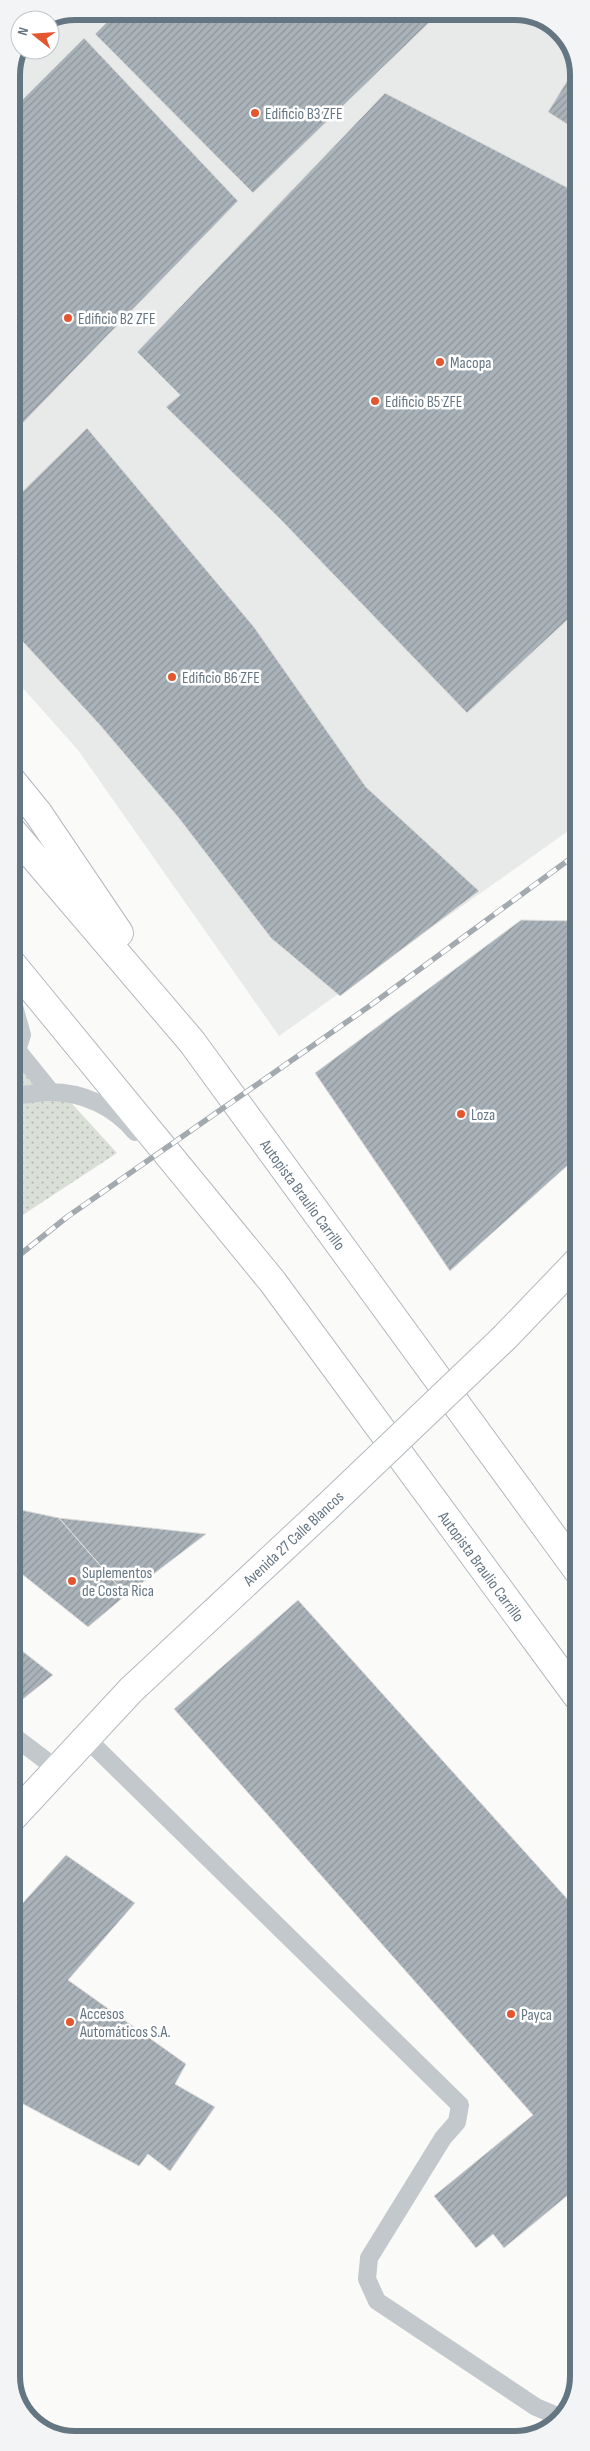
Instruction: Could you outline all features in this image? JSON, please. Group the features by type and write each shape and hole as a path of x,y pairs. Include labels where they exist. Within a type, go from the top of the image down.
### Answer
{"main road":[{"path":"20,791 38,813 192,1042"},
{"name":"Autopista Braulio Carrillo","path":"20,840 192,1042 570,1560"},
{"name":"Autopista Braulio Carrillo","path":"20,974 272,1281 570,1687"},
{"name":"Avenida 27 Calle Blancos","path":"20,1809 131,1690 326,1508 504,1337 570,1269"}],"lane":[{"path":"20,1056 51,1092"},
{"path":"20,1094 51,1092 88,1098 107,1107 127,1123 231,1250 272,1281"},
{"path":"86,1738 460,2104 457,2122 443,2138 369,2258 367,2279 377,2300 536,2407 554,2414"},
{"path":"20,1741 57,1769"}],"shaded area":[{"path":"75,20 519,20 536,24 551,34 563,48 569,64 570,830 279,1036 78,750 20,685 22,60 60,60 60,22"},
{"path":"20,1047 117,1153 20,1217"}],"building":[{"name":"Edificio B3 ZFE","path":"109,20 432,20 253,193 95,34"},
{"name":"Edificio B2 ZFE","path":"84,38 238,201 20,426 20,102"},
{"path":"570,76 570,126 548,112"},
{"name":"Edificio B5 ZFE","path":"385,93 570,189 570,617 467,713 281,520 166,407 180,395 137,352"},
{"name":"Edificio B6 ZFE","path":"87,428 254,627 366,787 479,891 340,996 271,938 178,817 99,724 20,639 20,494"},
{"name":"Loza","path":"521,920 570,921 570,1163 450,1271 315,1073"},
{"name":"Suplementos de Costa Rica","path":"20,1510 59,1518 126,1595 88,1627 20,1572"},
{"path":"59,1518 206,1534 126,1595"},
{"name":"Payca","path":"298,1600 570,1902 570,2193 504,2248 493,2234 476,2248 434,2196 533,2115 174,1709"},
{"path":"20,1649 53,1675 23,1699 20,1699"},
{"name":"Accesos Automáticos S.A.","path":"66,1855 135,1903 68,1980 186,2064 175,2084 215,2107 170,2171 148,2154 139,2166 20,2102 20,1906"}],"railway":[{"path":"20,1255 67,1217 371,1005 570,859"}],"place":[{"name":"Edificio B3 ZFE","path":"255,113"},
{"name":"Edificio B2 ZFE","path":"68,318"},
{"name":"Macopa","path":"440,362"},
{"name":"Edificio B5 ZFE","path":"375,401"},
{"name":"Edificio B6 ZFE","path":"172,677"},
{"name":"Loza","path":"461,1114"},
{"name":"Suplementos de Costa Rica","path":"72,1581"},
{"name":"Payca","path":"511,2014"},
{"name":"Accesos Automáticos S.A.","path":"70,2022"}]}
